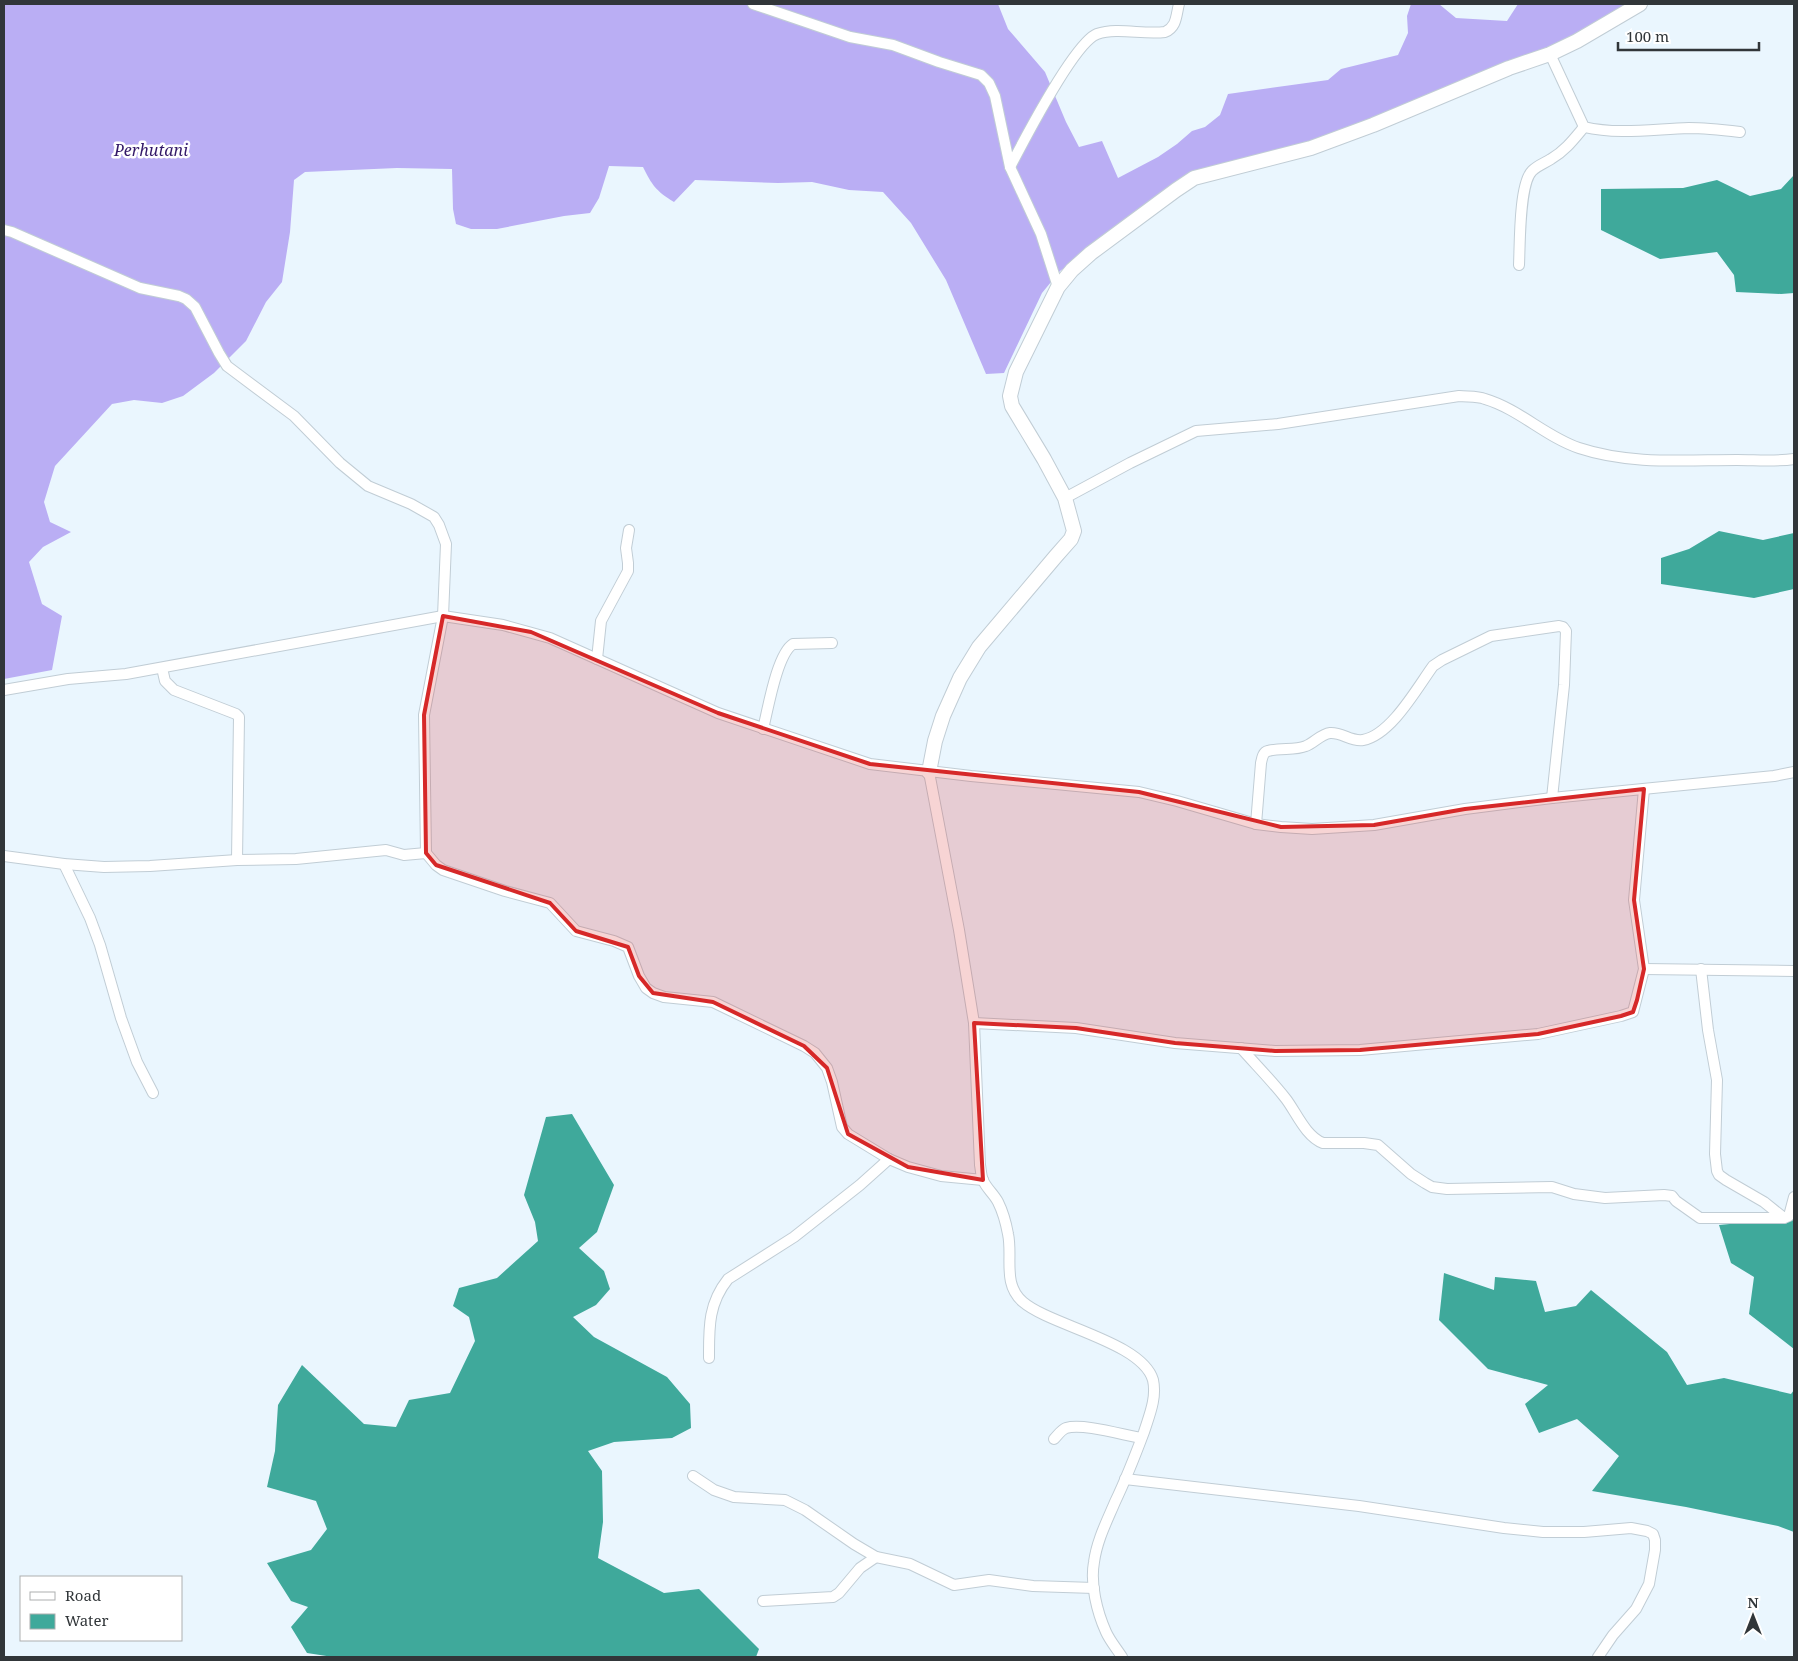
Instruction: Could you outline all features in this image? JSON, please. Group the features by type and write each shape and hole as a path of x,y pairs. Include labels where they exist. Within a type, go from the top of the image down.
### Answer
{"street":[{"path":"753,4 850,37 894,45 939,62 981,74 995,96 1010,167 1041,234 1058,287"},
{"path":"1010,167 1068,66 1090,37 1110,32 1165,32 1172,28 1175,23 1178,4"},
{"path":"1122,1657 1106,1633 1098,1610 1094,1588 1093,1564 1098,1542 1125,1479 1152,1406 1154,1389 1152,1379 1147,1369 1132,1356 1106,1341 1039,1312 1023,1302 1014,1291 1009,1277 1009,1236 1004,1216 983,1180 980,1165 974,1023 959,930 929,772 935,741 943,716 964,670 979,647 1071,539 1074,531 1065,498 1012,406 1010,396 1016,372 1058,287 1072,270 1091,253 1194,178 1311,148 1373,126 1509,68 1550,54 1577,41 1640,4"},
{"path":"1550,54 1584,127"},
{"path":"1584,127 1616,132 1692,128 1740,132"},
{"path":"1519,265 1523,195 1526,178 1539,165 1552,159 1568,146 1584,127"},
{"path":"4,230 140,288 179,296 195,307 227,366 294,416 340,463 368,486 411,504 434,518 440,524 446,544 443,616 424,715 426,853 436,865 443,870 505,891 550,903 576,931 614,941 628,947 639,976 646,988 654,993 664,997 713,1002 815,1053 827,1068 842,1127 848,1134 889,1159 908,1167 941,1176 983,1180"},
{"path":"1065,498 1130,463 1196,431 1278,424 1459,396 1487,399 1517,414 1554,438 1600,454 1635,459 1699,461 1794,459"},
{"path":"597,659 601,621 628,571 626,548 629,530"},
{"path":"4,690 30,684 126,674 162,668 443,616 503,625 550,638 718,714 870,764 929,772 1139,792 1256,824 1312,829 1342,828 1552,798 1774,776 1794,772"},
{"path":"1256,824 1261,763 1264,754 1268,751 1295,750 1307,746 1330,733 1352,740 1375,737 1387,728 1433,666 1442,660 1491,636 1559,626 1563,627 1566,631 1564,684 1552,798"},
{"path":"763,729 778,668 787,647 792,644 832,643"},
{"path":"162,668 165,681 174,690 236,714 239,717 237,860"},
{"path":"974,1023 1076,1028 1175,1043 1275,1051 1360,1050 1538,1034 1633,1012 1644,969 1634,900 1644,789"},
{"path":"4,856 104,867 296,859 386,850 404,855 426,853"},
{"path":"64,864 90,918 100,944 121,1018 137,1062 152,1093"},
{"path":"1644,969 1794,971"},
{"path":"1701,970 1708,1030 1717,1080 1715,1154 1717,1171 1726,1180 1764,1202 1784,1218"},
{"path":"1241,1048 1286,1099 1308,1131 1318,1141 1323,1143 1378,1145 1411,1174 1432,1187 1446,1189 1552,1187 1574,1194 1605,1198 1664,1195 1672,1196 1700,1218 1784,1218 1789,1216 1794,1197"},
{"path":"710,1358 710,1316 722,1286 728,1279 794,1237 860,1185 889,1159"},
{"path":"1054,1439 1062,1430 1074,1427 1141,1438"},
{"path":"693,1476 714,1490 734,1497 785,1500 804,1510 876,1557 910,1564 954,1585 989,1580 1034,1586 1094,1588"},
{"path":"1125,1479 1359,1506 1543,1532 1584,1532 1631,1528 1647,1531 1653,1534 1655,1540 1649,1584 1636,1609 1613,1635 1598,1657"},
{"path":"763,1601 833,1597 860,1568 876,1557"}],"highlighted area":[{"path":"443,616 531,632 718,713 870,764 1139,792 1281,827 1374,825 1465,809 1644,789 1634,900 1644,969 1637,1000 1633,1012 1538,1034 1360,1050 1275,1051 1175,1043 1076,1028 974,1023 983,1180 908,1167 848,1134 827,1068 804,1046 713,1002 653,993 639,976 628,947 576,931 550,903 436,865 426,853 424,715"}],"green space":[{"name":"Perhutani","path":"4,4 998,4 1008,29 1045,72 1066,122 1079,147 1102,141 1118,178 1158,157 1192,131 1205,127 1220,115 1228,94 1328,80 1341,69 1398,55 1408,33 1407,16 1411,4 1439,4 1456,18 1507,21 1518,4 1629,4 1554,46 1309,144 1194,174 1060,271 1042,293 1004,373 986,374 946,280 911,223 883,192 849,190 812,182 778,183 695,180 674,202 655,187 643,167 609,166 599,198 590,213 497,229 471,229 456,224 453,209 452,169 397,168 305,172 294,180 290,232 282,282 266,302 246,341 214,373 183,396 162,403 134,400 112,404 55,466 44,502 50,522 71,532 43,547 29,562 42,604 62,616 52,670 4,679"}],"water":[{"path":"1794,175 1794,293 1736,292 1734,275 1717,252 1660,259 1601,230 1601,189 1683,188 1717,180 1750,196 1781,189"},
{"path":"1719,531 1763,540 1794,533 1794,589 1754,598 1661,584 1661,558 1689,549"},
{"path":"572,1114 614,1185 597,1232 579,1248 604,1271 610,1289 596,1305 573,1317 594,1337 667,1377 690,1404 691,1428 672,1438 614,1442 588,1451 602,1471 603,1522 598,1558 664,1593 699,1589 759,1649 756,1657 333,1657 307,1653 291,1627 308,1607 291,1601 267,1563 311,1550 327,1529 316,1501 267,1487 275,1451 278,1405 302,1365 364,1424 396,1427 409,1400 450,1393 475,1341 469,1317 453,1306 459,1288 497,1278 538,1241 535,1222 524,1195 546,1117"},
{"path":"1794,1218 1794,1349 1749,1314 1754,1277 1731,1263 1719,1225"},
{"path":"1444,1273 1494,1290 1495,1277 1536,1281 1545,1312 1576,1306 1591,1290 1667,1352 1687,1385 1724,1378 1791,1394 1794,1390 1794,1532 1778,1526 1686,1507 1592,1491 1619,1456 1577,1419 1539,1433 1525,1404 1548,1385 1488,1369 1439,1320"}]}
